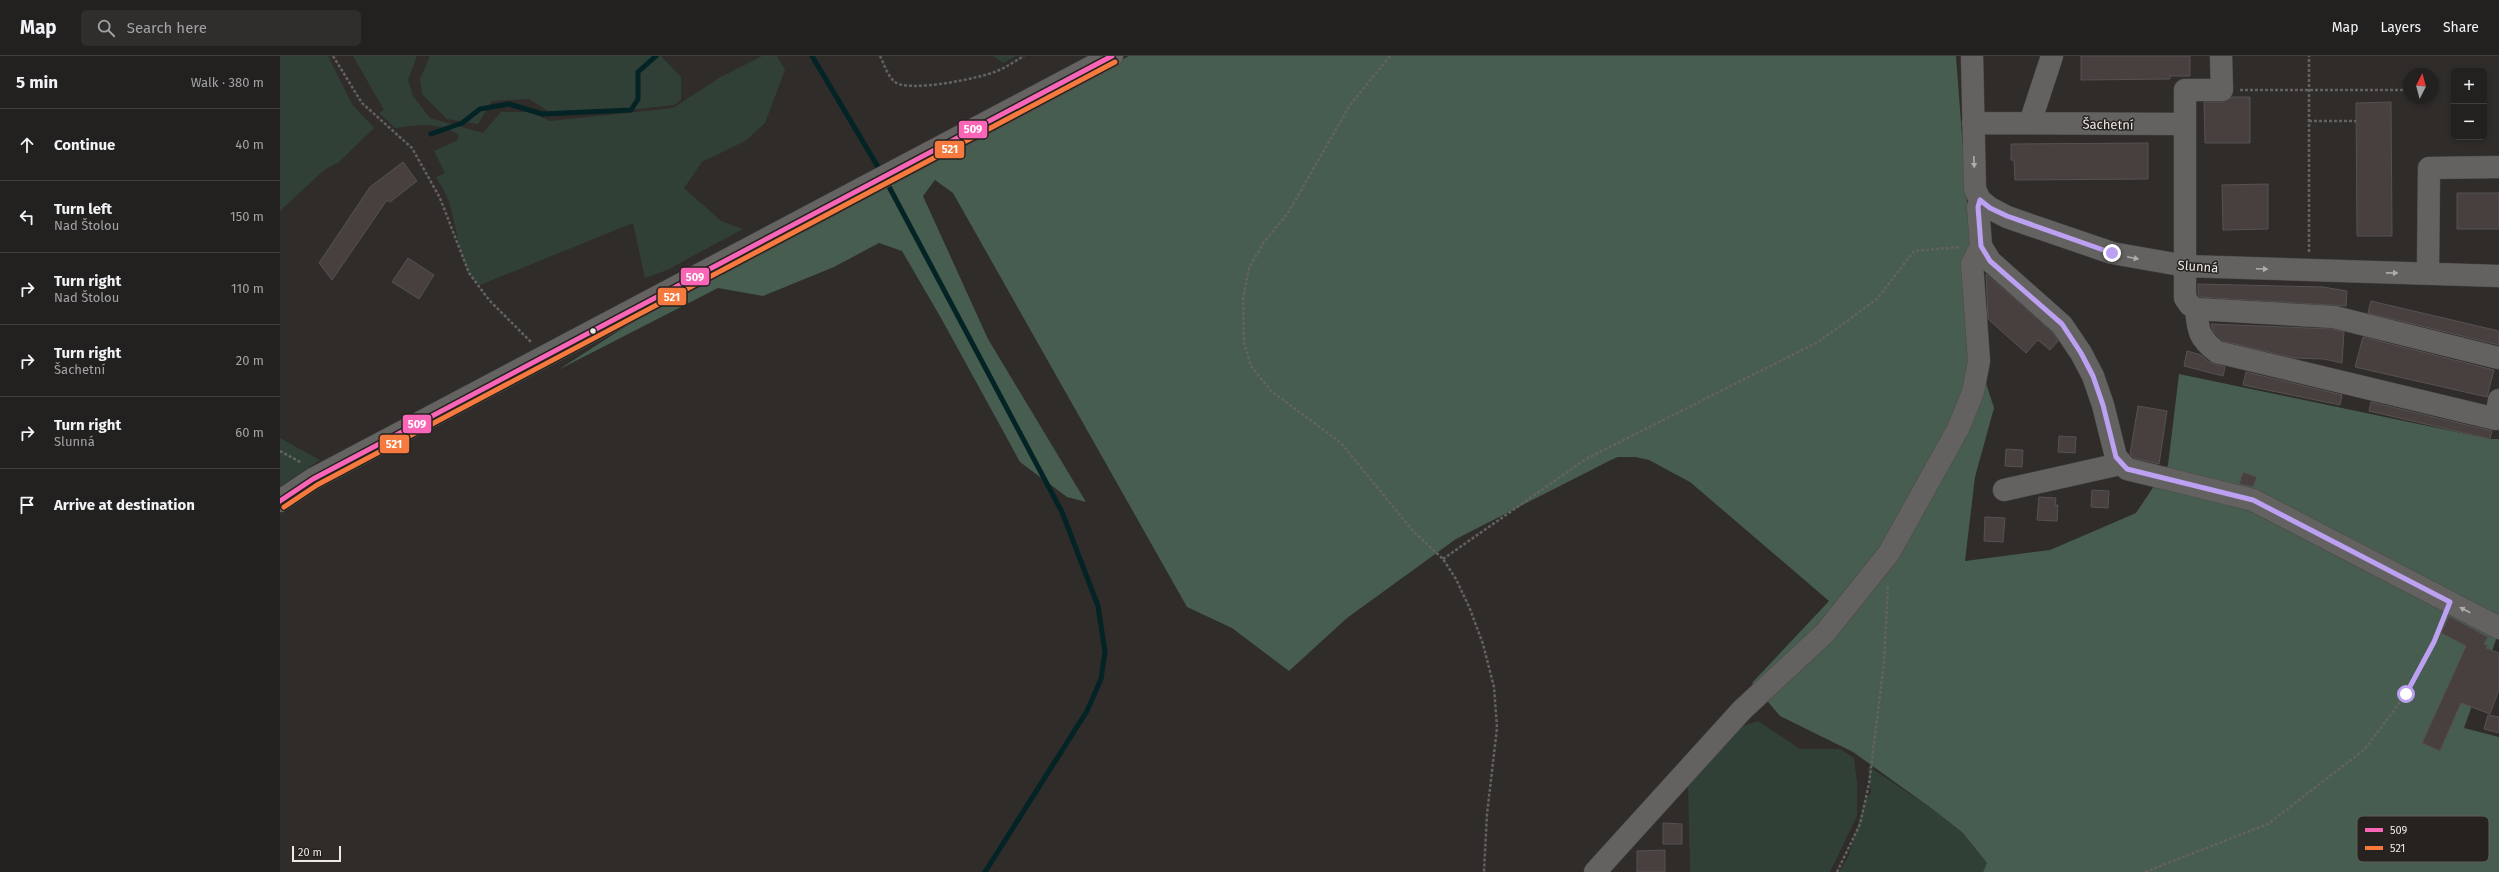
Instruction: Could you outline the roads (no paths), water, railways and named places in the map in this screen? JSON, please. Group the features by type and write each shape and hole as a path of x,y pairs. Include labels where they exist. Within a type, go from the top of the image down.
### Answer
{"main road":[{"path":"280,501 313,479 1111,56"}],"street":[{"path":"1972,56 1975,189 1980,200 1978,207 1981,246 1990,261 2062,324 2081,353 2093,376 2116,457 2120,464 2127,469 2253,500 2499,628"},
{"path":"2030,123 2052,56"},
{"path":"2221,56 2222,90 2185,90 2185,298 2190,305 2196,309 2334,317 2499,358"},
{"name":"Šachetní","path":"1973,123 2185,124"},
{"path":"2428,274 2429,168 2499,167"},
{"name":"Slunná","path":"1980,200 1990,208 2007,216 2112,253 2186,266 2499,276"},
{"path":"1595,872 1742,710 1825,633 1889,553 1958,429 1973,392 1979,361 1972,264 1981,246"},
{"path":"2196,309 2198,329 2204,342 2217,352 2498,413"},
{"path":"2004,490 2120,464"}],"waterway":[{"path":"431,134 462,123 480,109 509,104 542,114 631,110 638,99 638,72 656,56"},
{"path":"812,56 881,172"},
{"path":"886,181 1062,512 1098,606 1105,652 1101,679 1087,711 985,872"}]}
